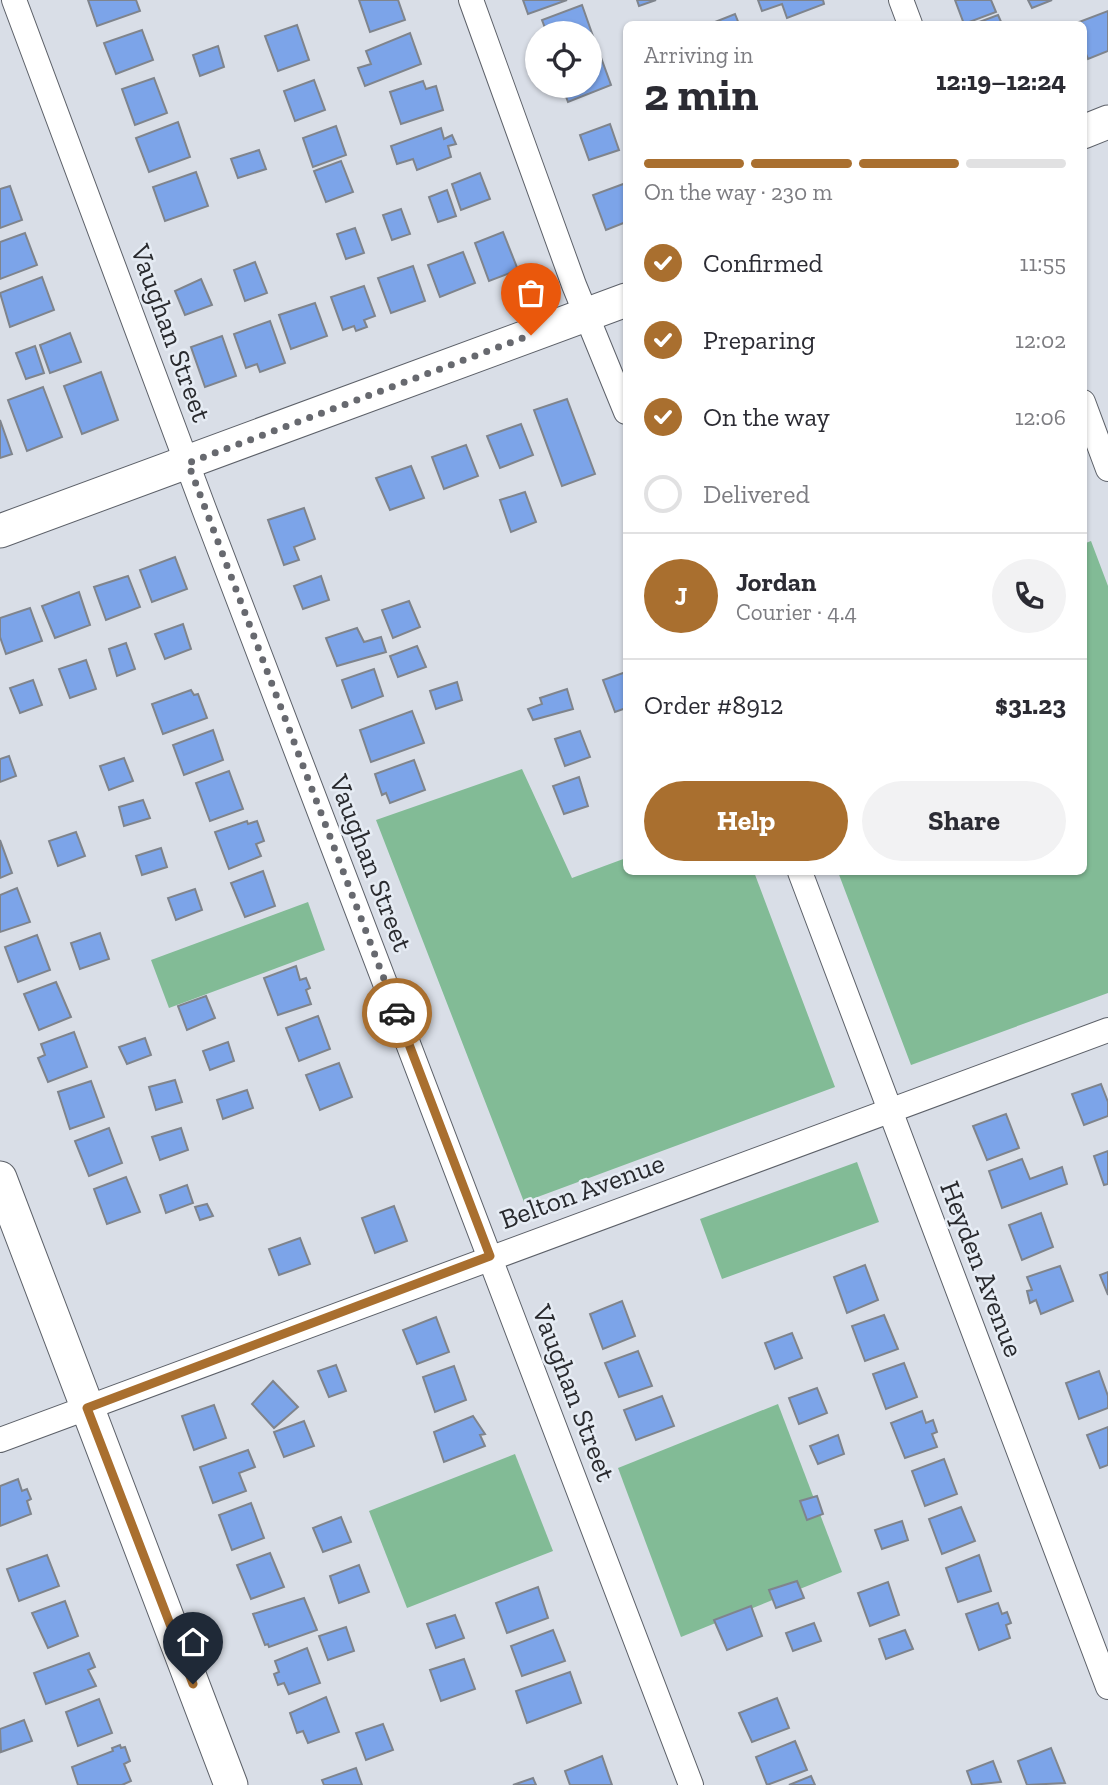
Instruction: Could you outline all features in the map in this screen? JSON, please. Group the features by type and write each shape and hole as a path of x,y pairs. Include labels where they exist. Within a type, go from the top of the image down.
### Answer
{"street":[{"name":"Vaughan Street","path":"14,0 691,1785"},
{"path":"471,0 587,315 623,405"},
{"path":"901,0 909,21"},
{"path":"1087,130 1108,122"},
{"path":"0,531 623,301"},
{"path":"1087,413 1108,470"},
{"name":"Heyden Avenue","path":"801,875 1108,1687"},
{"name":"Belton Avenue","path":"0,1440 490,1256 1108,1030"},
{"path":"0,1178 231,1785"}],"green space":[{"path":"1091,541 1108,586 1108,993 911,1065 839,875 1087,875 1087,542"},
{"path":"522,769 572,878 623,859 623,875 755,875 835,1087 524,1202 376,820"},
{"path":"308,902 325,950 169,1008 151,960"},
{"path":"857,1162 879,1222 722,1279 700,1219"},
{"path":"778,1404 842,1572 681,1637 618,1468"},
{"path":"515,1454 553,1551 407,1608 369,1511"}],"building":[{"path":"88,0 136,0 140,11 97,26"},
{"path":"359,0 398,0 405,20 370,32"},
{"path":"523,0 567,0 528,14"},
{"path":"637,0 656,0 639,6"},
{"path":"758,0 823,0 824,4 787,18 782,4 762,11"},
{"path":"955,0 991,0 996,12 972,21 963,21"},
{"path":"1028,0 1052,0 1032,8"},
{"path":"582,5 588,21 542,21"},
{"path":"1108,11 1108,51 1088,59 1087,21 1082,21"},
{"path":"735,14 738,21 718,21"},
{"path":"998,15 1001,21 982,21"},
{"path":"297,25 309,60 278,71 265,36"},
{"path":"142,30 153,60 116,74 104,43"},
{"path":"410,33 421,64 365,86 358,68 371,64 366,51"},
{"path":"218,46 224,67 200,76 193,55"},
{"path":"602,60 611,85 602,89"},
{"path":"154,78 167,113 135,125 122,89"},
{"path":"314,80 325,110 295,121 284,91"},
{"path":"423,81 426,89 436,86 443,110 401,124 390,92"},
{"path":"178,122 190,157 149,172 136,138"},
{"path":"610,124 619,150 589,160 580,135"},
{"path":"336,126 346,155 313,167 303,138"},
{"path":"441,128 444,139 452,135 456,144 448,146 451,157 417,170 413,159 397,164 391,146"},
{"path":"259,150 266,169 238,178 231,159"},
{"path":"341,161 353,192 326,202 314,171"},
{"path":"196,172 208,206 165,221 153,187"},
{"path":"480,173 490,199 461,210 452,184"},
{"path":"623,184 623,223 606,230 593,195"},
{"path":"10,186 22,220 0,228 0,189"},
{"path":"447,190 456,216 438,222 429,197"},
{"path":"401,209 410,234 392,240 383,215"},
{"path":"355,228 364,253 346,259 337,234"},
{"path":"503,232 518,270 489,281 475,243"},
{"path":"25,233 37,265 0,279 0,242"},
{"path":"463,252 475,283 440,297 428,265"},
{"path":"255,262 267,293 245,301 234,270"},
{"path":"413,266 425,301 391,313 378,278"},
{"path":"42,277 54,310 10,327 0,293"},
{"path":"201,279 212,305 185,315 175,291"},
{"path":"364,286 375,316 364,320 367,327 356,331 354,326 343,330 331,297"},
{"path":"315,303 327,336 291,349 279,315"},
{"path":"270,321 285,363 260,372 257,364 246,368 234,334"},
{"path":"70,333 81,362 50,373 40,345"},
{"path":"222,336 236,376 205,387 191,347"},
{"path":"35,346 44,373 26,379 16,353"},
{"path":"101,372 118,420 82,434 64,386"},
{"path":"43,387 62,437 27,451 8,400"},
{"path":"567,399 595,474 562,486 534,410"},
{"path":"0,420 12,454 0,458"},
{"path":"521,424 533,455 500,468 487,436"},
{"path":"466,445 478,476 444,489 432,457"},
{"path":"411,466 424,498 390,510 376,478"},
{"path":"525,492 536,522 511,532 500,500"},
{"path":"304,508 315,539 294,547 299,560 284,565 268,520"},
{"path":"175,557 187,589 152,602 140,570"},
{"path":"128,576 140,607 106,620 94,587"},
{"path":"321,576 329,600 303,609 294,586"},
{"path":"79,592 90,625 55,638 42,606"},
{"path":"409,601 420,627 393,638 382,610"},
{"path":"30,608 42,641 6,654 0,637 0,618"},
{"path":"183,624 191,649 165,659 155,634"},
{"path":"357,628 364,642 381,637 386,652 337,666 326,638"},
{"path":"126,643 135,669 117,676 109,649"},
{"path":"417,646 426,667 398,677 390,656"},
{"path":"86,660 96,689 70,698 59,669"},
{"path":"374,669 383,696 352,708 342,680"},
{"path":"623,673 623,709 615,712 603,680"},
{"path":"33,680 42,705 20,713 10,688"},
{"path":"457,682 462,700 436,709 430,691"},
{"path":"567,689 573,709 533,720 528,709 542,704 540,698"},
{"path":"191,690 194,695 198,694 207,718 163,734 152,704"},
{"path":"412,711 424,743 371,762 360,730"},
{"path":"213,730 223,760 184,775 173,745"},
{"path":"580,731 590,757 565,766 555,739"},
{"path":"9,756 16,776 0,782 0,759"},
{"path":"124,758 133,781 109,790 100,766"},
{"path":"414,760 425,790 390,803 386,793 382,795 375,774"},
{"path":"229,771 243,809 210,821 196,783"},
{"path":"579,777 588,806 564,814 553,786"},
{"path":"143,800 150,818 124,826 119,807"},
{"path":"247,821 248,824 257,821 264,841 256,844 261,856 229,869 215,832"},
{"path":"76,832 85,856 58,866 49,841"},
{"path":"0,840 12,873 0,878"},
{"path":"161,848 167,867 142,875 136,856"},
{"path":"263,871 275,906 245,917 231,883"},
{"path":"17,888 30,922 0,932 0,895"},
{"path":"195,889 202,910 176,920 168,898"},
{"path":"100,933 109,959 80,969 71,943"},
{"path":"37,935 50,970 18,982 5,947"},
{"path":"296,966 300,980 306,978 310,988 306,990 311,1004 278,1015 264,978"},
{"path":"56,982 71,1017 39,1030 24,994"},
{"path":"206,996 215,1018 187,1030 178,1006"},
{"path":"318,1016 330,1049 299,1061 286,1028"},
{"path":"74,1032 87,1067 48,1082 38,1058 45,1055 41,1044"},
{"path":"145,1038 151,1055 127,1064 119,1047"},
{"path":"228,1042 234,1061 210,1070 203,1051"},
{"path":"339,1063 352,1097 320,1110 306,1075"},
{"path":"175,1080 182,1102 156,1110 149,1087"},
{"path":"91,1081 104,1117 70,1129 58,1092"},
{"path":"1101,1084 1108,1102 1108,1116 1084,1125 1072,1094"},
{"path":"247,1090 253,1108 223,1119 217,1100"},
{"path":"1006,1114 1019,1148 987,1160 973,1126"},
{"path":"109,1128 122,1163 89,1176 75,1141"},
{"path":"181,1128 188,1150 160,1160 152,1137"},
{"path":"1108,1151 1108,1184 1104,1185 1094,1156"},
{"path":"1022,1159 1030,1179 1062,1167 1067,1184 1002,1208 989,1171"},
{"path":"126,1177 140,1212 107,1224 94,1189"},
{"path":"187,1185 193,1203 166,1213 160,1195"},
{"path":"207,1204 213,1216 200,1220 195,1207"},
{"path":"394,1206 407,1241 375,1253 362,1218"},
{"path":"1041,1213 1053,1247 1022,1260 1009,1225"},
{"path":"300,1238 310,1264 279,1275 269,1249"},
{"path":"865,1265 878,1300 847,1313 834,1277"},
{"path":"1060,1266 1073,1301 1041,1314 1036,1300 1030,1303 1027,1291 1032,1290 1027,1277"},
{"path":"1108,1272 1108,1295 1100,1275"},
{"path":"622,1301 635,1336 603,1349 590,1314"},
{"path":"884,1315 898,1349 865,1361 852,1326"},
{"path":"436,1317 449,1352 417,1364 403,1330"},
{"path":"792,1333 802,1358 775,1369 765,1343"},
{"path":"638,1351 652,1386 619,1397 605,1363"},
{"path":"904,1363 917,1397 886,1409 873,1374"},
{"path":"336,1365 346,1391 329,1397 318,1371"},
{"path":"454,1366 466,1400 435,1412 423,1377"},
{"path":"1099,1371 1108,1396 1108,1408 1079,1419 1066,1383"},
{"path":"273,1381 298,1407 274,1428 252,1404"},
{"path":"817,1388 827,1413 799,1424 789,1398"},
{"path":"662,1396 674,1426 636,1440 624,1410"},
{"path":"214,1405 226,1438 194,1450 182,1416"},
{"path":"922,1411 926,1423 933,1420 937,1432 932,1434 937,1447 905,1458 891,1423"},
{"path":"473,1416 485,1434 480,1435 485,1446 444,1462 434,1432"},
{"path":"304,1421 314,1446 284,1457 274,1432"},
{"path":"1108,1427 1108,1465 1100,1468 1087,1435"},
{"path":"838,1435 844,1454 818,1464 810,1446"},
{"path":"248,1450 255,1467 239,1473 246,1491 213,1503 200,1467"},
{"path":"944,1459 957,1494 925,1506 912,1471"},
{"path":"18,1479 22,1491 27,1489 31,1499 27,1501 31,1514 0,1526 0,1486"},
{"path":"817,1496 823,1514 807,1520 800,1501"},
{"path":"251,1503 264,1538 232,1550 219,1515"},
{"path":"961,1507 975,1541 942,1554 929,1519"},
{"path":"341,1517 351,1542 323,1552 313,1528"},
{"path":"902,1521 908,1540 882,1549 875,1530"},
{"path":"270,1553 284,1587 251,1599 237,1565"},
{"path":"47,1555 59,1586 19,1601 7,1569"},
{"path":"979,1555 991,1591 958,1602 946,1568"},
{"path":"359,1565 369,1592 339,1603 330,1576"},
{"path":"797,1581 804,1598 776,1608 769,1590"},
{"path":"888,1582 899,1615 870,1626 858,1593"},
{"path":"538,1587 548,1618 507,1633 496,1603"},
{"path":"304,1598 317,1630 269,1647 268,1644 265,1645 253,1614"},
{"path":"65,1601 78,1636 48,1648 32,1613"},
{"path":"998,1603 1002,1614 1007,1612 1011,1623 1006,1625 1010,1638 979,1650 966,1614"},
{"path":"751,1606 762,1636 727,1650 714,1620"},
{"path":"455,1615 464,1638 436,1648 427,1624"},
{"path":"814,1623 821,1641 793,1651 786,1633"},
{"path":"346,1627 354,1651 328,1660 319,1636"},
{"path":"553,1630 565,1661 522,1676 511,1646"},
{"path":"905,1630 913,1649 886,1659 879,1639"},
{"path":"307,1648 320,1683 289,1694 284,1683 278,1685 274,1674 279,1672 275,1661"},
{"path":"89,1653 95,1667 88,1670 96,1686 46,1704 34,1673"},
{"path":"464,1659 475,1689 441,1701 430,1670"},
{"path":"570,1672 581,1703 527,1723 516,1691"},
{"path":"326,1697 339,1732 308,1743 303,1731 297,1733 290,1713"},
{"path":"777,1698 789,1728 752,1742 739,1713"},
{"path":"99,1699 112,1733 78,1746 66,1712"},
{"path":"24,1720 32,1741 1,1752 0,1729"},
{"path":"383,1724 393,1750 366,1760 356,1733"},
{"path":"795,1741 807,1770 767,1785 756,1757"},
{"path":"120,1745 121,1748 125,1747 130,1761 124,1764 131,1781 122,1785 78,1785 72,1767 113,1751 112,1748"},
{"path":"1051,1748 1065,1783 1027,1785 1018,1761"},
{"path":"602,1756 612,1785 570,1785 565,1771"},
{"path":"993,1761 1001,1782 972,1785 967,1771"},
{"path":"356,1768 362,1785 324,1785 322,1780"},
{"path":"811,1776 815,1785 789,1785"},
{"path":"533,1778 536,1785 513,1785"}],"way so far":[{"path":"397,1013 188,463 531,335"}],"route":[{"path":"193,1684 87,1408 490,1256 397,1013"}]}
